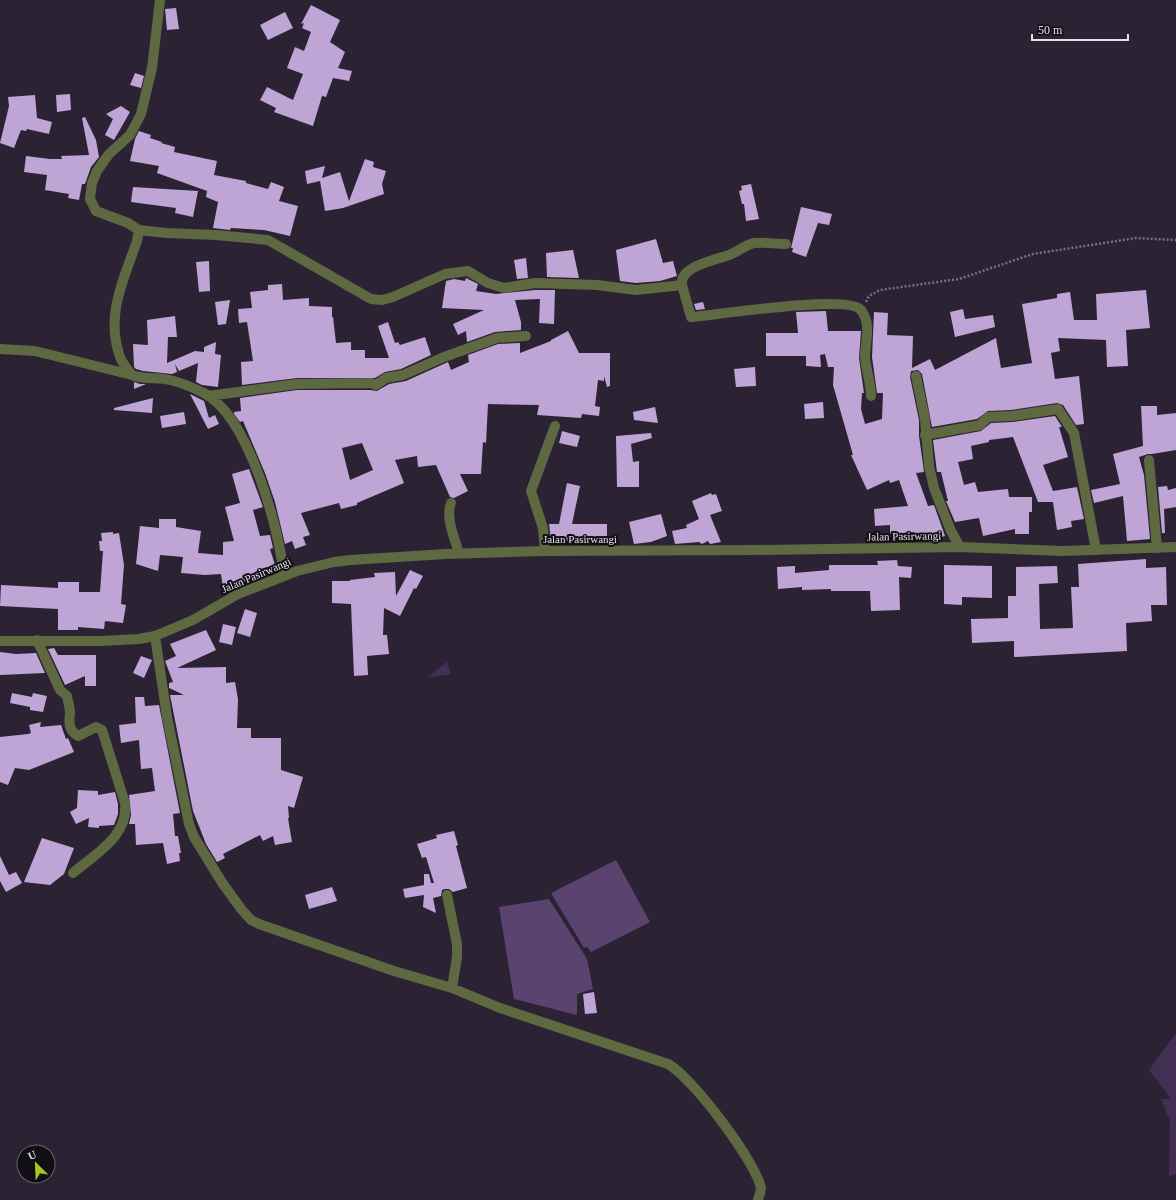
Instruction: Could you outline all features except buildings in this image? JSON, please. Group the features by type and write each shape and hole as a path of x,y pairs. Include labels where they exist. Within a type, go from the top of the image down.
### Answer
{"street":[{"path":"160,0 152,68 141,114 130,135 102,163 92,183 90,199 96,211 128,223 139,230 268,240 371,299 382,300 445,274 468,271 488,282 504,288 535,283 597,285 636,290 682,284"},
{"path":"132,375 120,358 114,326 115,306 118,293 137,241 139,230"},
{"path":"786,244 755,243 730,255 692,268 684,274 681,280 691,317 838,303 854,305 861,310 868,336 865,358 871,396"},
{"path":"208,396 298,384 371,382 376,385 386,378 403,375 444,357 497,338 526,336"},
{"path":"0,348 35,351 148,380 169,380 196,389 208,396 225,413 244,442 257,470 275,523 282,553 284,576"},
{"path":"916,376 925,419 934,488 951,531 960,547"},
{"path":"926,435 980,425 988,417 1012,416 1058,409 1074,433 1096,550"},
{"path":"545,551 543,528 531,491 555,426"},
{"path":"1149,460 1157,548"},
{"path":"451,503 449,507 451,526 459,553"},
{"name":"Jalan Pasirwangi","path":"0,641 100,641 138,639 155,636 193,620 238,594 284,576 334,562 459,553 545,551 960,547 1062,551 1176,547"},
{"path":"155,636 167,717 189,824 194,836 223,884 251,920 269,928 394,971 452,988 500,1008 673,1067 692,1086 729,1131 746,1158 760,1186 758,1200"},
{"path":"38,640 60,690 67,696 70,711 69,719 73,732 78,736 96,727 102,730 125,803 125,812 116,837 73,873"},
{"path":"447,895 457,944 457,957 452,988"}],"path":[{"path":"861,310 869,296 880,290 959,279 1033,254 1136,238 1176,240"}],"shaded area":[{"path":"447,662 451,674 427,678"},
{"path":"616,860 650,922 591,952 587,947 584,948 551,893"},
{"path":"549,899 587,959 593,989 577,994 577,1015 514,999 499,907"},
{"path":"1176,1033 1176,1174 1169,1176 1170,1121 1161,1099 1171,1099 1149,1070"}]}
